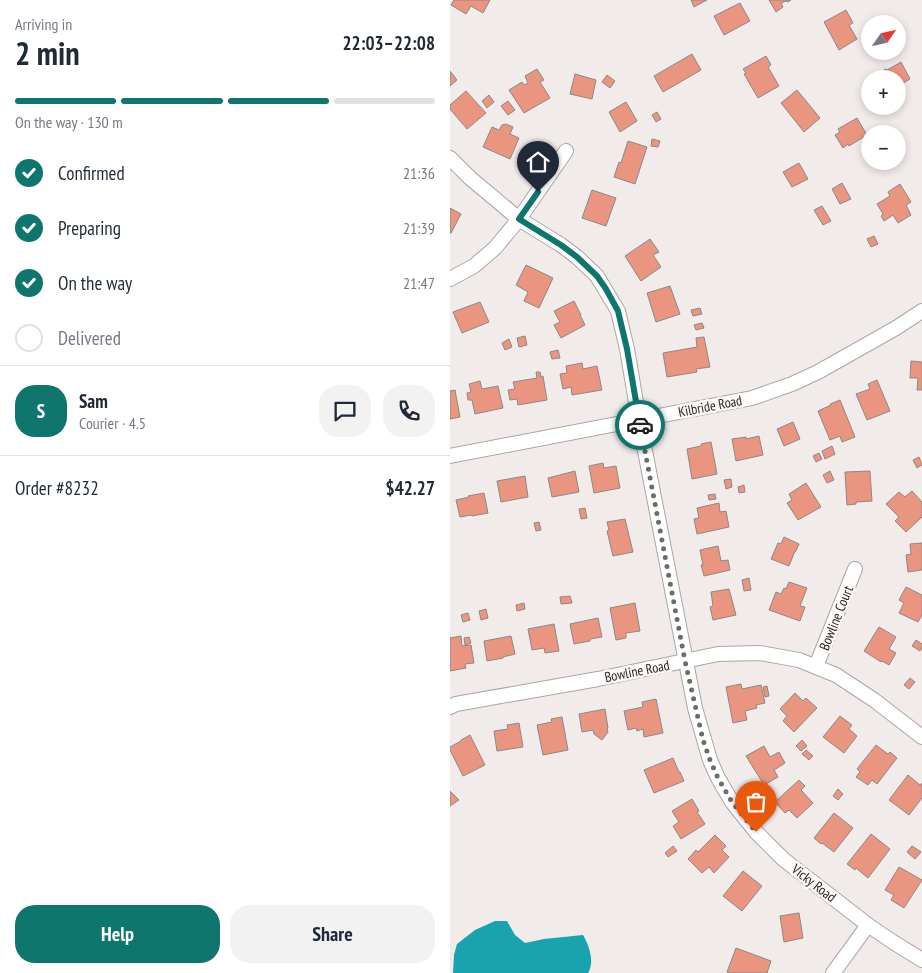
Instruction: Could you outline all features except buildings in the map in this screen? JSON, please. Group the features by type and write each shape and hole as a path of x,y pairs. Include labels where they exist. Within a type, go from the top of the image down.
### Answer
{"street":[{"path":"450,279 474,266 495,248 519,219 566,151"},
{"name":"Vicky Road","path":"450,158 470,178 519,219 577,257 597,276 618,311 627,349 695,708 710,760 732,802 756,832 783,859 868,925 922,960"},
{"name":"Kilbride Road","path":"450,456 752,398 792,384 818,372 896,328 922,311"},
{"name":"Bowline Court","path":"816,666 855,569"},
{"name":"Bowline Road","path":"450,707 456,704 718,654 760,652 799,660 836,675 874,700 922,737"},
{"path":"833,973 868,925"}],"water":[{"path":"495,921 507,921 515,935 525,943 583,935 591,959 588,973 453,973 457,944 475,930"}],"way so far":[{"path":"640,425 685,661 703,740 718,778 732,802 756,832"}],"route":[{"path":"538,192 519,219 577,257 597,276 606,289 618,311 627,349 640,425"}]}
